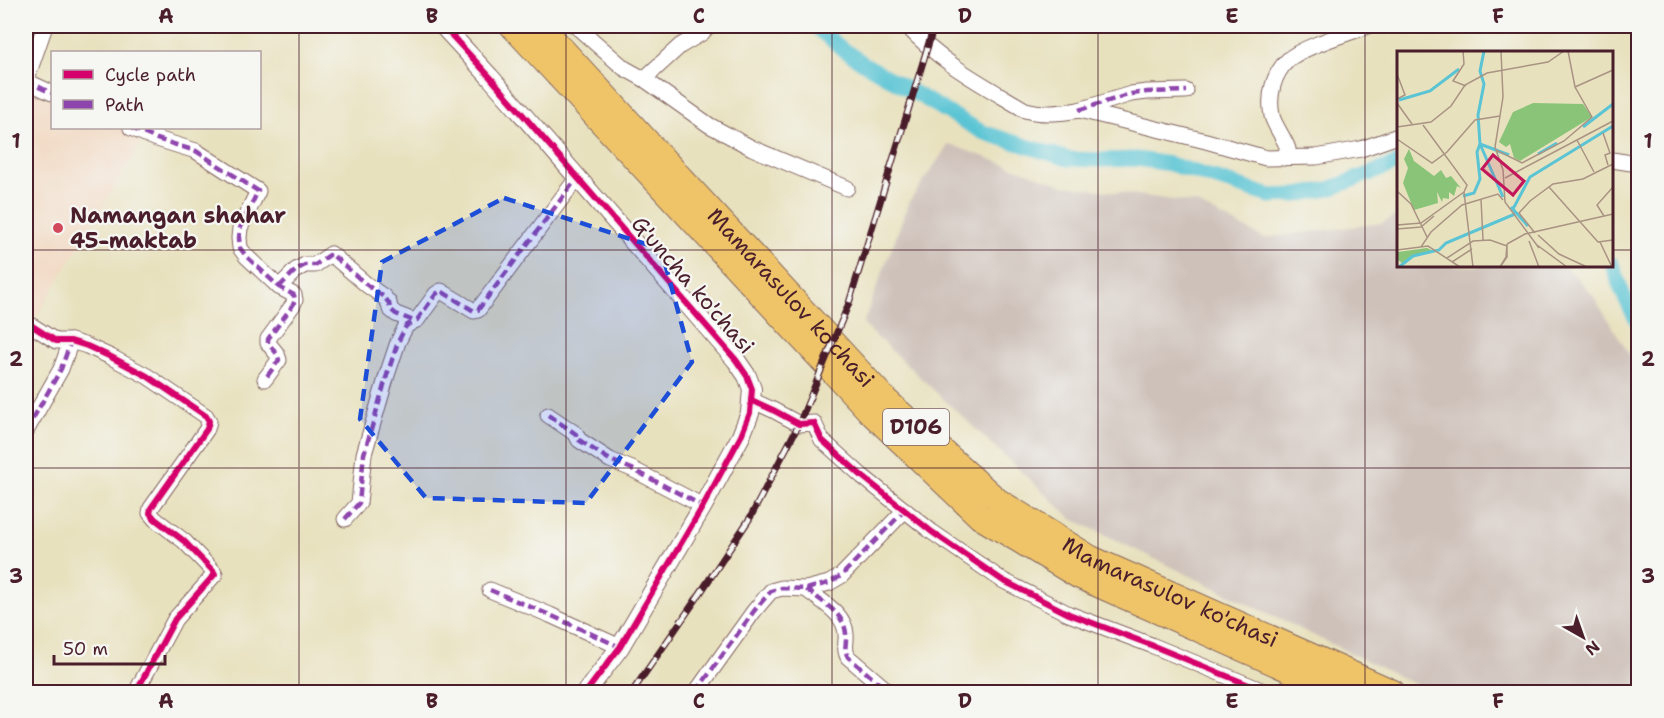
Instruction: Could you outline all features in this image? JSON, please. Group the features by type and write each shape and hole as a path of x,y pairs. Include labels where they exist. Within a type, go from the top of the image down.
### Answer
{"main road":[{"name":"Mamarasulov ko'chasi","path":"512,26 869,411 980,517 1078,576 1339,693"},
{"name":"Mamarasulov ko'chasi","path":"541,26 886,400 998,500 1091,558 1393,693"}],"street":[{"path":"45,26 31,49 26,81 51,93"},
{"name":"G'uncha ko'chasi","path":"443,26 736,360 747,376 752,390 750,413 741,436 703,506 620,647 586,693"},
{"path":"576,26 624,68 644,79 709,124 743,143 847,188"},
{"path":"644,79 680,46 702,33 708,26"},
{"path":"907,26 922,43 949,64 1025,110 1037,113 1058,114 1079,110 1131,94 1186,91"},
{"path":"1283,158 1288,149 1272,118 1270,99 1275,78 1288,60 1301,51 1368,26"},
{"path":"1079,110 1266,158 1316,157 1361,149 1397,136"},
{"path":"133,129 196,151 258,191 240,228 240,248 279,287 294,295 295,300 268,339 268,343 278,354 279,360 266,379"},
{"path":"1613,160 1638,164"},
{"path":"345,519 359,503 364,454 387,375 406,326 417,320 439,291 474,311 478,310 577,178"},
{"path":"279,287 296,270 305,265 315,265 331,254 384,297 390,309 396,314 414,321"},
{"path":"26,322 56,341 71,341 87,346 147,376 206,416 209,421 207,429 151,508 150,513 184,541 215,574 175,619 136,693"},
{"path":"26,431 61,369 71,341"},
{"path":"751,400 799,424 814,423 822,440 862,476 932,532 1002,580 1069,614 1266,693"},
{"path":"548,415 576,434 579,440 610,460 703,506"},
{"path":"696,693 753,611 771,591 782,588 806,589 828,583 840,576 905,510"},
{"path":"806,589 839,616 843,622 846,634 845,651 848,657 889,693"},
{"path":"490,590 620,647"}],"highlighted area":[{"path":"504,198 661,249 692,362 586,503 426,498 360,419 382,262"}],"shaded area":[{"name":"Namangan shahar 45-maktab","path":"28,90 51,100 51,129 126,129 136,133 141,143 35,319 26,313 26,96"},
{"path":"949,144 1063,185 1196,203 1264,238 1382,223 1397,215 1397,267 1566,267 1592,294 1638,368 1638,692 1431,692 1072,519 863,324 909,202"}],"waterway":[{"path":"815,26 863,63 982,132 1068,159 1137,159 1170,164 1270,196 1297,195 1329,189 1397,163"},
{"path":"1613,267 1623,294 1638,323"}],"railway":[{"path":"632,692 750,518 799,424 849,303 934,26"}],"marked path":[{"path":"26,81 51,93"},
{"path":"1079,110 1131,94 1186,91"},
{"path":"133,129 196,151 258,191 240,228 240,248 279,287 294,295 295,300 268,339 268,343 279,360 265,379"},
{"path":"279,287 296,270 305,265 315,265 331,254 384,297 390,309 396,314 414,321 441,291 474,311 478,310 577,178"},
{"path":"345,519 359,503 364,454 398,342 406,326 414,321"},
{"path":"26,431 61,369 71,341"},
{"path":"548,415 576,434 579,440 610,460 703,506"},
{"path":"696,692 771,591 782,588 806,589 829,583 841,576 905,510"},
{"path":"806,589 831,608 841,620 845,627 845,648 848,657 889,692"},
{"path":"490,590 620,647"}],"cycle path":[{"path":"443,26 736,360 747,376 752,389 750,413 741,436 703,506 620,647 586,692"},
{"path":"26,322 56,341 71,341 87,346 147,376 206,416 209,421 207,429 151,508 150,513 184,541 215,574 175,619 136,692"},
{"path":"751,400 799,424 814,423 822,440 862,476 932,532 1002,580 1069,614 1266,692"}],"place":[{"name":"Namangan shahar 45-maktab","path":"58,228"}]}
